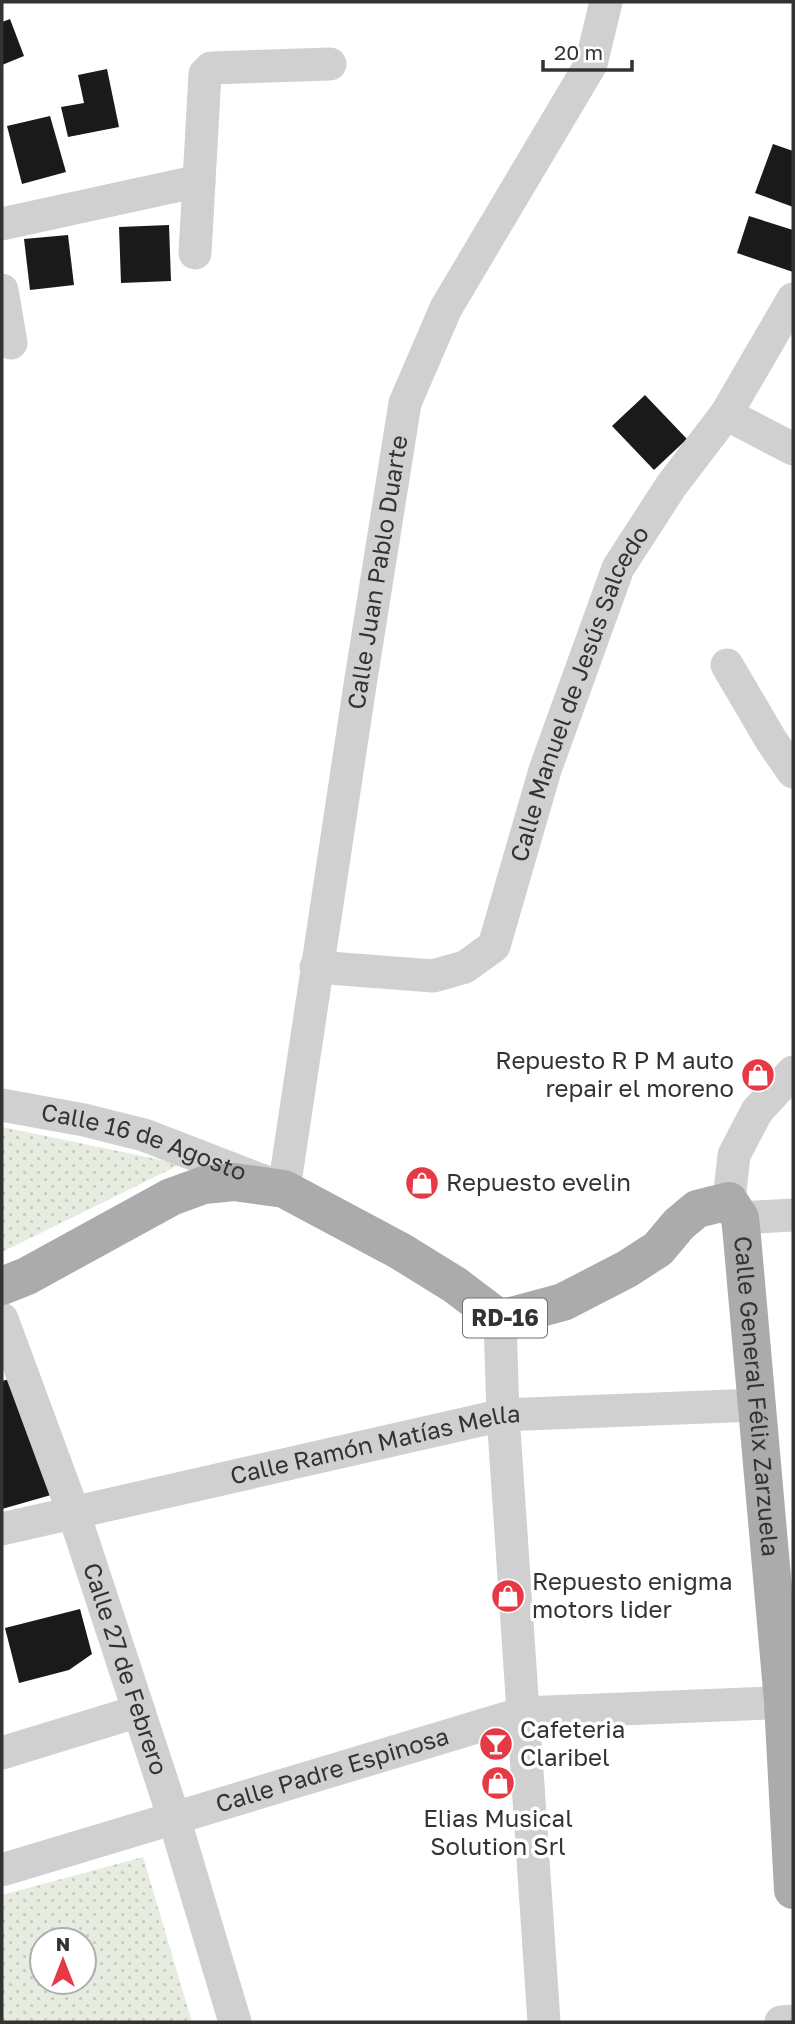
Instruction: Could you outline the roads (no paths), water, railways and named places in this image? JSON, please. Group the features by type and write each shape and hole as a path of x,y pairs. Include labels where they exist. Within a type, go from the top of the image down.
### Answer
{"main road":[{"name":"RD-16","path":"2,1286 27,1276 172,1198 204,1185 234,1182 284,1189 400,1251 454,1285 500,1320 563,1301 616,1274 658,1249 679,1224 698,1209 735,1210"},
{"name":"Calle General Félix Zarzuela","path":"735,1210 788,1702 793,1889"}],"street":[{"name":"Calle Juan Pablo Duarte","path":"284,1189 316,967 405,403 446,308 591,64 606,2"},
{"path":"195,253 207,70 330,64"},
{"path":"2,224 199,181"},
{"path":"2,290 11,342"},
{"name":"Calle Manuel de Jesús Salcedo","path":"316,967 433,976 465,967 494,946 545,770 618,568 671,486 726,414 793,299"},
{"path":"726,414 793,449"},
{"path":"727,665 793,772"},
{"path":"793,1072 757,1111 734,1155 735,1210 793,1215"},
{"name":"Calle 16 de Agosto","path":"2,1105 84,1120 144,1135 284,1189"},
{"name":"Calle 27 de Febrero","path":"2,1318 74,1514 174,1818 235,2022"},
{"path":"500,1320 503,1415 544,2022"},
{"name":"Calle Ramón Matías Mella","path":"2,1530 503,1415 757,1405"},
{"name":"Calle Padre Espinosa","path":"2,1870 523,1713 788,1702"},
{"path":"2,1753 139,1711"},
{"path":"781,2022 793,2021"}],"place":[{"name":"Repuesto R P M auto repair el moreno","path":"758,1075"},
{"name":"Repuesto evelin","path":"422,1183"},
{"name":"Repuesto enigma motors lider","path":"508,1596"},
{"name":"Cafeteria Claribel","path":"496,1744"},
{"name":"Elias Musical Solution Srl","path":"498,1783"}]}
